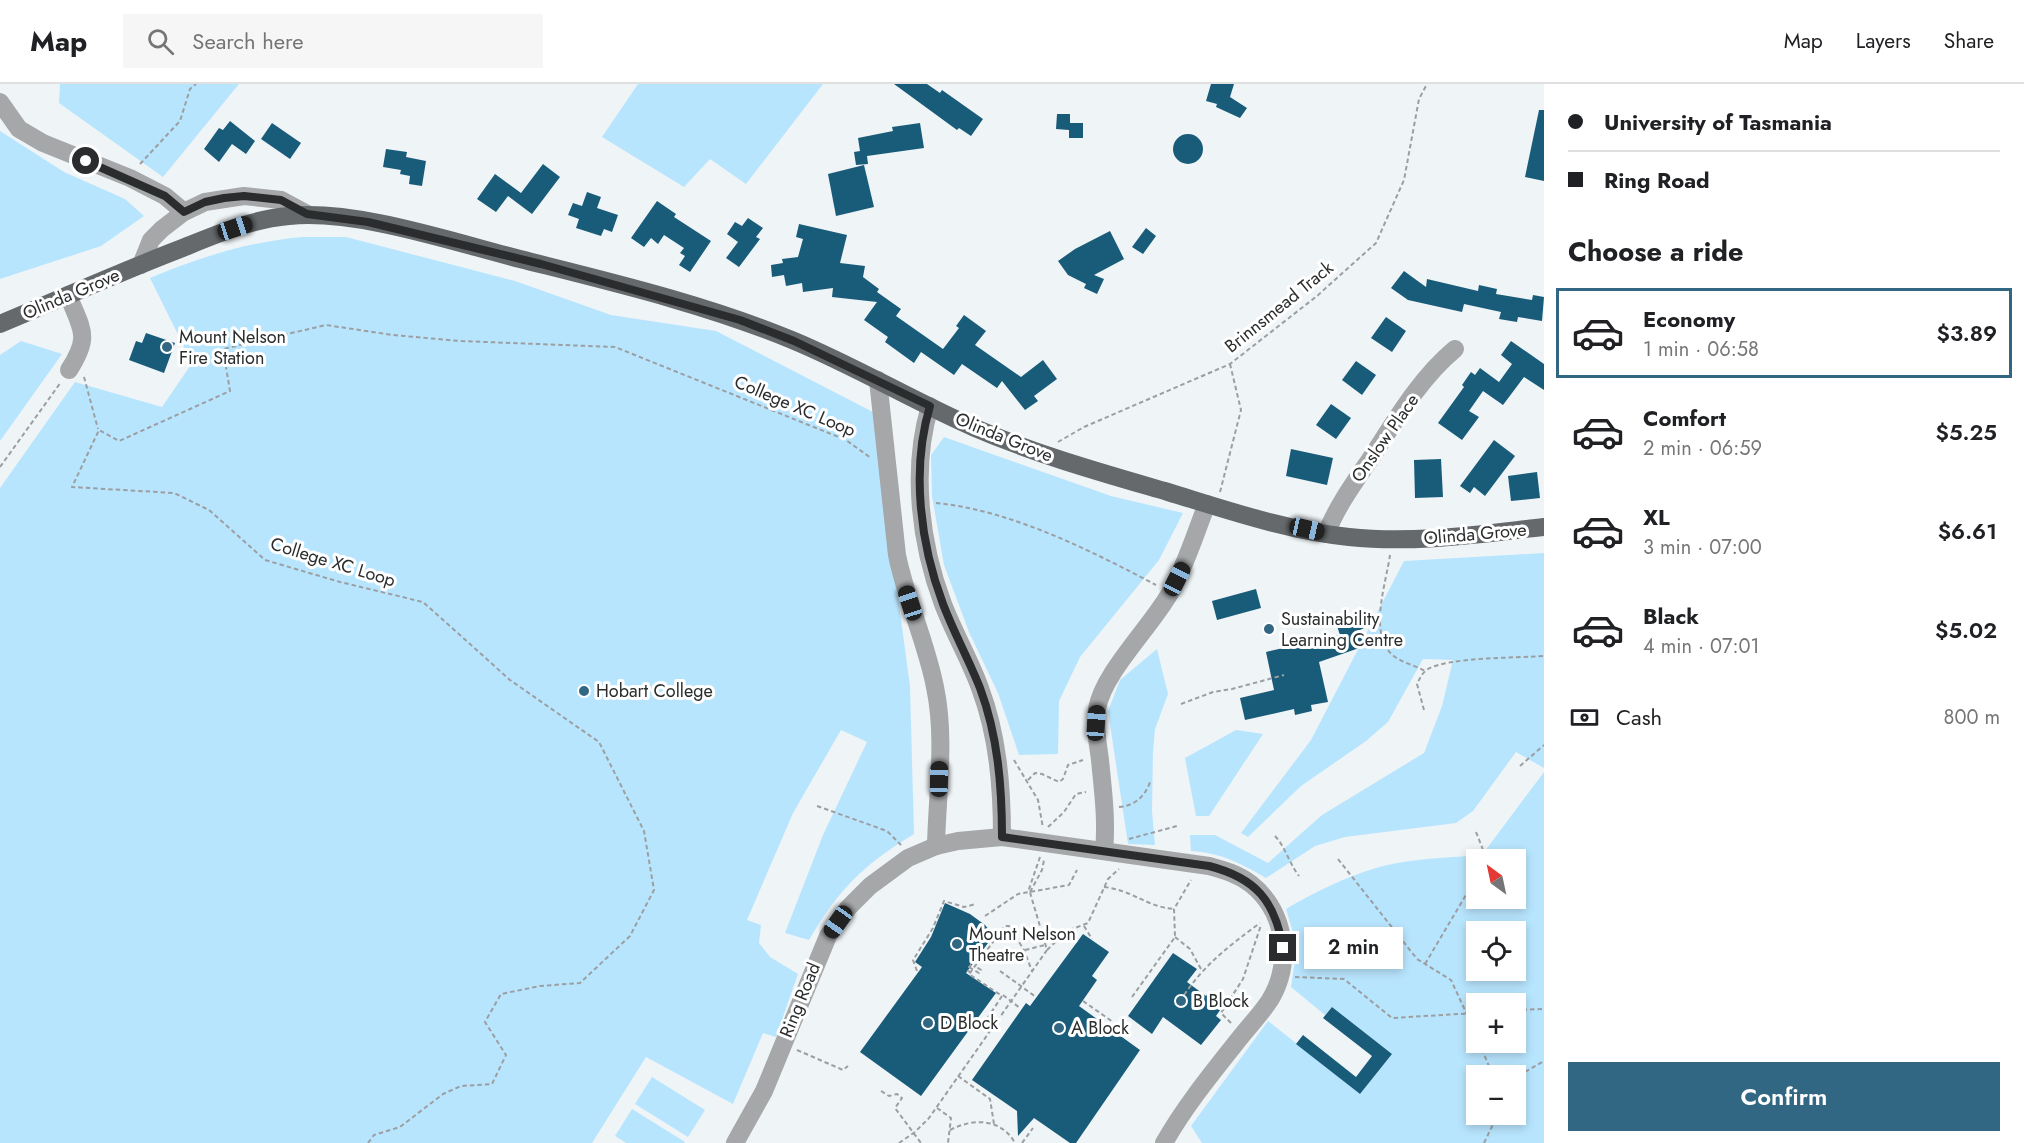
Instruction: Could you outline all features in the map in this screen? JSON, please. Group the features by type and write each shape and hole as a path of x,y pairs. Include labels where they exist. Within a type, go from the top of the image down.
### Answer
{"main road":[{"name":"Olinda Grove","path":"0,324 247,224 269,218 307,214 368,222 419,233 705,309 794,341 974,427 1040,453 1212,505 1326,534 1393,539 1441,538 1544,527"}],"street":[{"path":"0,102 19,129 43,143 130,178 165,196 184,212"},
{"name":"Olinda Grove","path":"141,265 151,240 184,212 205,202 244,196 281,200 307,214"},
{"path":"68,296 83,336 82,349 74,364"},
{"name":"Onslow Place","path":"1326,534 1334,514 1384,439 1429,375 1455,349"},
{"path":"878,380 893,528 902,576 929,659 939,712 936,846"},
{"path":"930,406 921,445 921,501 935,580 980,689 998,761 1002,837"},
{"path":"1104,852 1106,809 1096,723 1100,696 1113,672 1141,636 1170,592 1212,505"},
{"name":"Ring Road","path":"735,1143 764,1091 828,936 848,908 870,886 908,858 936,846 958,841 1002,837 1022,840 1049,849 1104,852 1123,860 1201,864 1231,871 1251,884 1269,902 1279,923 1283,948 1280,974 1270,999 1183,1111 1164,1143"}],"path":[{"path":"130,178 136,168 180,121 190,89 196,84"},
{"name":"Brinnsmead Track","path":"1040,453 1084,427 1230,364 1317,296 1376,243 1404,180 1419,99 1426,84"},
{"name":"College XC Loop","path":"368,1143 374,1135 400,1127 443,1094 461,1086 492,1084 506,1055 485,1022 501,994 540,986 580,983 630,936 654,890 644,831 599,742 510,680 423,602 340,582 266,560 209,510 174,493 72,487 99,430 119,441 230,391 223,349 326,325 393,335 460,341 615,347 846,440 889,471"},
{"path":"74,364 99,430"},
{"path":"0,467 74,364"},
{"path":"1212,505 1241,410 1230,364"},
{"path":"921,501 966,506 1081,546 1170,592"},
{"path":"1393,539 1380,618 1381,639 1395,657 1425,671 1449,664 1544,656"},
{"path":"1424,710 1418,684 1425,671"},
{"path":"1181,704 1213,692 1284,675"},
{"path":"1520,766 1544,744"},
{"path":"1028,780 1035,773 1059,782 1071,762 1100,758"},
{"path":"998,761 1013,759 1028,780 1038,800 1043,817 1043,831"},
{"path":"1106,809 1133,804 1147,792 1150,782"},
{"path":"1054,821 1064,812 1073,797"},
{"path":"817,806 887,831 898,841 908,858"},
{"path":"899,1143 915,1132 936,1107 1047,950 1067,931 1088,923 1108,879 1123,860 1124,841 1177,826"},
{"path":"1476,832 1483,849"},
{"path":"1275,836 1285,847 1290,864 1299,876"},
{"path":"1030,892 1044,865 1049,849"},
{"path":"1338,859 1417,959 1451,980 1466,1011"},
{"path":"1040,860 1031,880 1030,892 1047,950"},
{"path":"1132,997 1175,937 1174,909 1201,864"},
{"path":"985,916 1011,898 1030,892 1064,888 1072,881 1077,870"},
{"path":"1104,887 1124,890 1160,908 1174,909"},
{"path":"1425,964 1466,895"},
{"path":"917,971 913,960 933,928 944,901 964,907 976,904"},
{"path":"1184,995 1202,970 1218,954 1262,922 1243,979 1221,1012 1242,1035"},
{"path":"1010,1002 969,974 1005,926 1011,927 1024,950 1032,971"},
{"path":"1084,926 1092,939"},
{"path":"1175,937 1190,949 1202,970"},
{"path":"1024,950 1045,945"},
{"path":"980,952 967,970 1020,1008"},
{"path":"969,967 979,973 981,970 975,966"},
{"path":"1000,971 1036,997"},
{"path":"1280,974 1301,979 1344,979 1392,1018 1466,1013"},
{"path":"988,1032 985,1022 1002,996"},
{"path":"1083,1001 1113,1022"},
{"path":"1526,1009 1544,1008"},
{"path":"783,1042 811,1058 843,1070 848,1066"},
{"path":"1526,1071 1544,1060"},
{"path":"958,1076 990,1099 994,1124"},
{"path":"881,1091 889,1096 897,1094 902,1098 895,1108 921,1143"},
{"path":"936,1107 951,1118 948,1143"},
{"path":"950,1130 963,1124 981,1121 994,1124 1005,1131 1015,1143"},
{"path":"1484,1143 1493,1125"},
{"path":"1022,1143 1032,1128"}],"shaded area":[{"path":"60,84 239,84 163,177 59,103"},
{"path":"638,84 823,84 746,184 710,159 684,187 602,137"},
{"path":"0,131 64,172 125,199 144,216 101,246 0,279"},
{"name":"Hobart College","path":"346,237 515,281 611,315 716,331 873,412 910,686 914,834 880,856 842,892 809,940 785,933 823,835 867,742 841,730 793,813 747,920 761,925 759,943 770,957 798,974 776,1037 763,1033 733,1104 646,1057 592,1143 0,1143 0,488 75,382 162,407 192,363 150,278 187,263 224,252 282,239"},
{"path":"21,341 62,354 0,441 0,355"},
{"path":"944,437 1111,496 1183,513 1159,560 1080,657 1059,701 1058,754 1019,755 998,693 969,632 944,565 932,496 931,455"},
{"path":"1544,553 1544,768 1516,752 1473,811 1456,823 1345,837 1315,846 1266,878 1230,860 1191,851 1190,835 1215,835 1268,863 1322,815 1424,753 1442,706 1453,660 1423,659 1388,722 1366,741 1301,786 1248,837 1241,833 1311,740 1404,561"},
{"path":"1157,649 1168,694 1155,729 1153,752 1152,811 1155,845 1128,844 1108,711 1120,680"},
{"path":"1236,730 1263,734 1209,816 1196,816 1185,758"},
{"path":"1544,772 1544,1143 1202,1143 1191,1126 1268,1021 1360,1094 1392,1054 1332,1007 1325,1015 1291,987 1297,946 1286,909 1357,874 1388,865 1466,856 1466,909 1526,909 1526,849 1486,849"},
{"path":"652,1077 705,1110 688,1137 635,1104"},
{"path":"632,1109 685,1142 626,1143 615,1136"}],"building":[{"path":"894,84 927,84 940,93 942,90 983,119 971,136 959,128 957,130"},
{"path":"1211,84 1234,84 1230,97 1247,108 1240,118 1216,107 1217,104 1206,101"},
{"path":"1539,110 1544,110 1544,181 1525,177"},
{"path":"1057,114 1070,114 1070,123 1083,123 1083,138 1069,138 1069,130 1056,129"},
{"path":"230,121 255,141 246,154 232,144 219,162 204,149 219,128 223,130"},
{"path":"272,123 301,143 290,159 261,139"},
{"path":"920,123 924,148 867,156 868,164 856,165 854,152 860,151 858,138 893,131 892,127"},
{"path":"1188,134 1198,139 1203,149 1198,159 1188,164 1178,159 1173,149 1178,139"},
{"path":"386,149 407,152 406,157 426,161 422,186 409,184 410,176 400,174 401,170 383,167"},
{"path":"543,164 560,177 532,214 508,196 496,212 477,199 495,174 521,193"},
{"path":"864,165 874,207 836,216 828,174"},
{"path":"587,192 601,197 597,208 618,215 612,232 604,229 601,236 576,228 579,219 568,215 573,203 582,206"},
{"path":"657,201 676,214 674,217 711,241 690,272 679,265 685,256 680,253 684,248 664,235 658,244 651,238 644,247 631,238"},
{"path":"748,218 763,228 756,237 760,239 739,267 726,258 738,242 727,234 735,222 742,226"},
{"path":"799,224 847,235 840,263 865,266 863,277 879,289 877,292 901,309 896,316 943,349 959,328 956,326 964,315 986,331 975,345 1021,377 1043,360 1057,379 1034,396 1038,401 1025,410 1002,381 997,388 962,364 954,375 921,352 914,363 885,342 888,337 864,320 877,302 832,297 833,288 803,292 802,283 786,286 784,275 772,277 771,265 783,263 782,259 798,257 803,239 796,237"},
{"path":"1146,228 1156,236 1143,254 1132,247"},
{"path":"1110,231 1124,259 1094,275 1104,279 1097,294 1084,288 1086,284 1068,275 1058,261 1075,249"},
{"path":"1404,271 1426,287 1427,279 1478,291 1479,285 1497,289 1496,294 1532,300 1533,295 1544,297 1542,321 1518,317 1517,322 1499,319 1501,312 1464,304 1462,312 1408,300 1391,288"},
{"path":"1386,317 1406,331 1392,352 1371,338"},
{"path":"146,333 175,343 164,373 129,360 136,341 142,343"},
{"path":"1511,341 1544,364 1544,390 1524,377 1503,405 1483,391 1469,411 1479,417 1462,440 1438,423 1464,387 1462,385 1471,372 1475,375 1480,368 1499,382 1512,364 1501,355"},
{"path":"1356,361 1376,375 1362,395 1342,380"},
{"path":"1331,404 1351,418 1336,439 1316,425"},
{"path":"1494,440 1515,456 1485,496 1474,487 1470,493 1460,486"},
{"path":"1291,449 1333,458 1327,485 1286,476"},
{"path":"1441,459 1443,497 1415,498 1414,460"},
{"path":"1537,472 1540,498 1511,501 1508,476"},
{"path":"1256,589 1261,608 1217,620 1212,601"},
{"path":"1360,616 1364,628 1360,630 1365,646 1319,662 1328,702 1311,705 1312,711 1295,715 1294,709 1245,720 1240,698 1274,690 1266,652 1340,635 1336,623"},
{"name":"D Block","path":"945,903 970,914 985,925 995,937 966,973 996,993 921,1096 860,1052 922,967 915,962 931,937"},
{"name":"A Block","path":"1083,934 1109,952 1092,976 1097,980 1079,1006 1140,1050 1076,1143 1070,1143 1034,1118 1018,1136 1017,1111 972,1080 1026,1003 1030,1006"},
{"name":"B Block","path":"1173,953 1197,969 1187,982 1206,996 1209,992 1225,1003 1216,1016 1221,1020 1201,1045 1163,1017 1152,1034 1128,1016"},
{"path":"1332,1007 1392,1054 1360,1094 1296,1044 1303,1035 1356,1077 1372,1056 1323,1018"}],"place":[{"name":"Mount Nelson Fire Station","path":"167,347"},
{"name":"Sustainability Learning Centre","path":"1269,629"},
{"name":"Hobart College","path":"584,691"},
{"name":"Mount Nelson Theatre","path":"957,944"},
{"name":"B Block","path":"1181,1001"},
{"name":"D Block","path":"928,1023"},
{"name":"A Block","path":"1059,1028"}],"route":[{"path":"86,161 130,178 165,196 184,212 205,202 224,198 244,196 281,200 307,214 368,222 419,233 682,303 740,320 794,341 930,406 923,429 919,473 926,540 943,604 987,709 998,761 1002,837 1231,871 1251,884 1269,902 1279,923 1283,948"}]}
